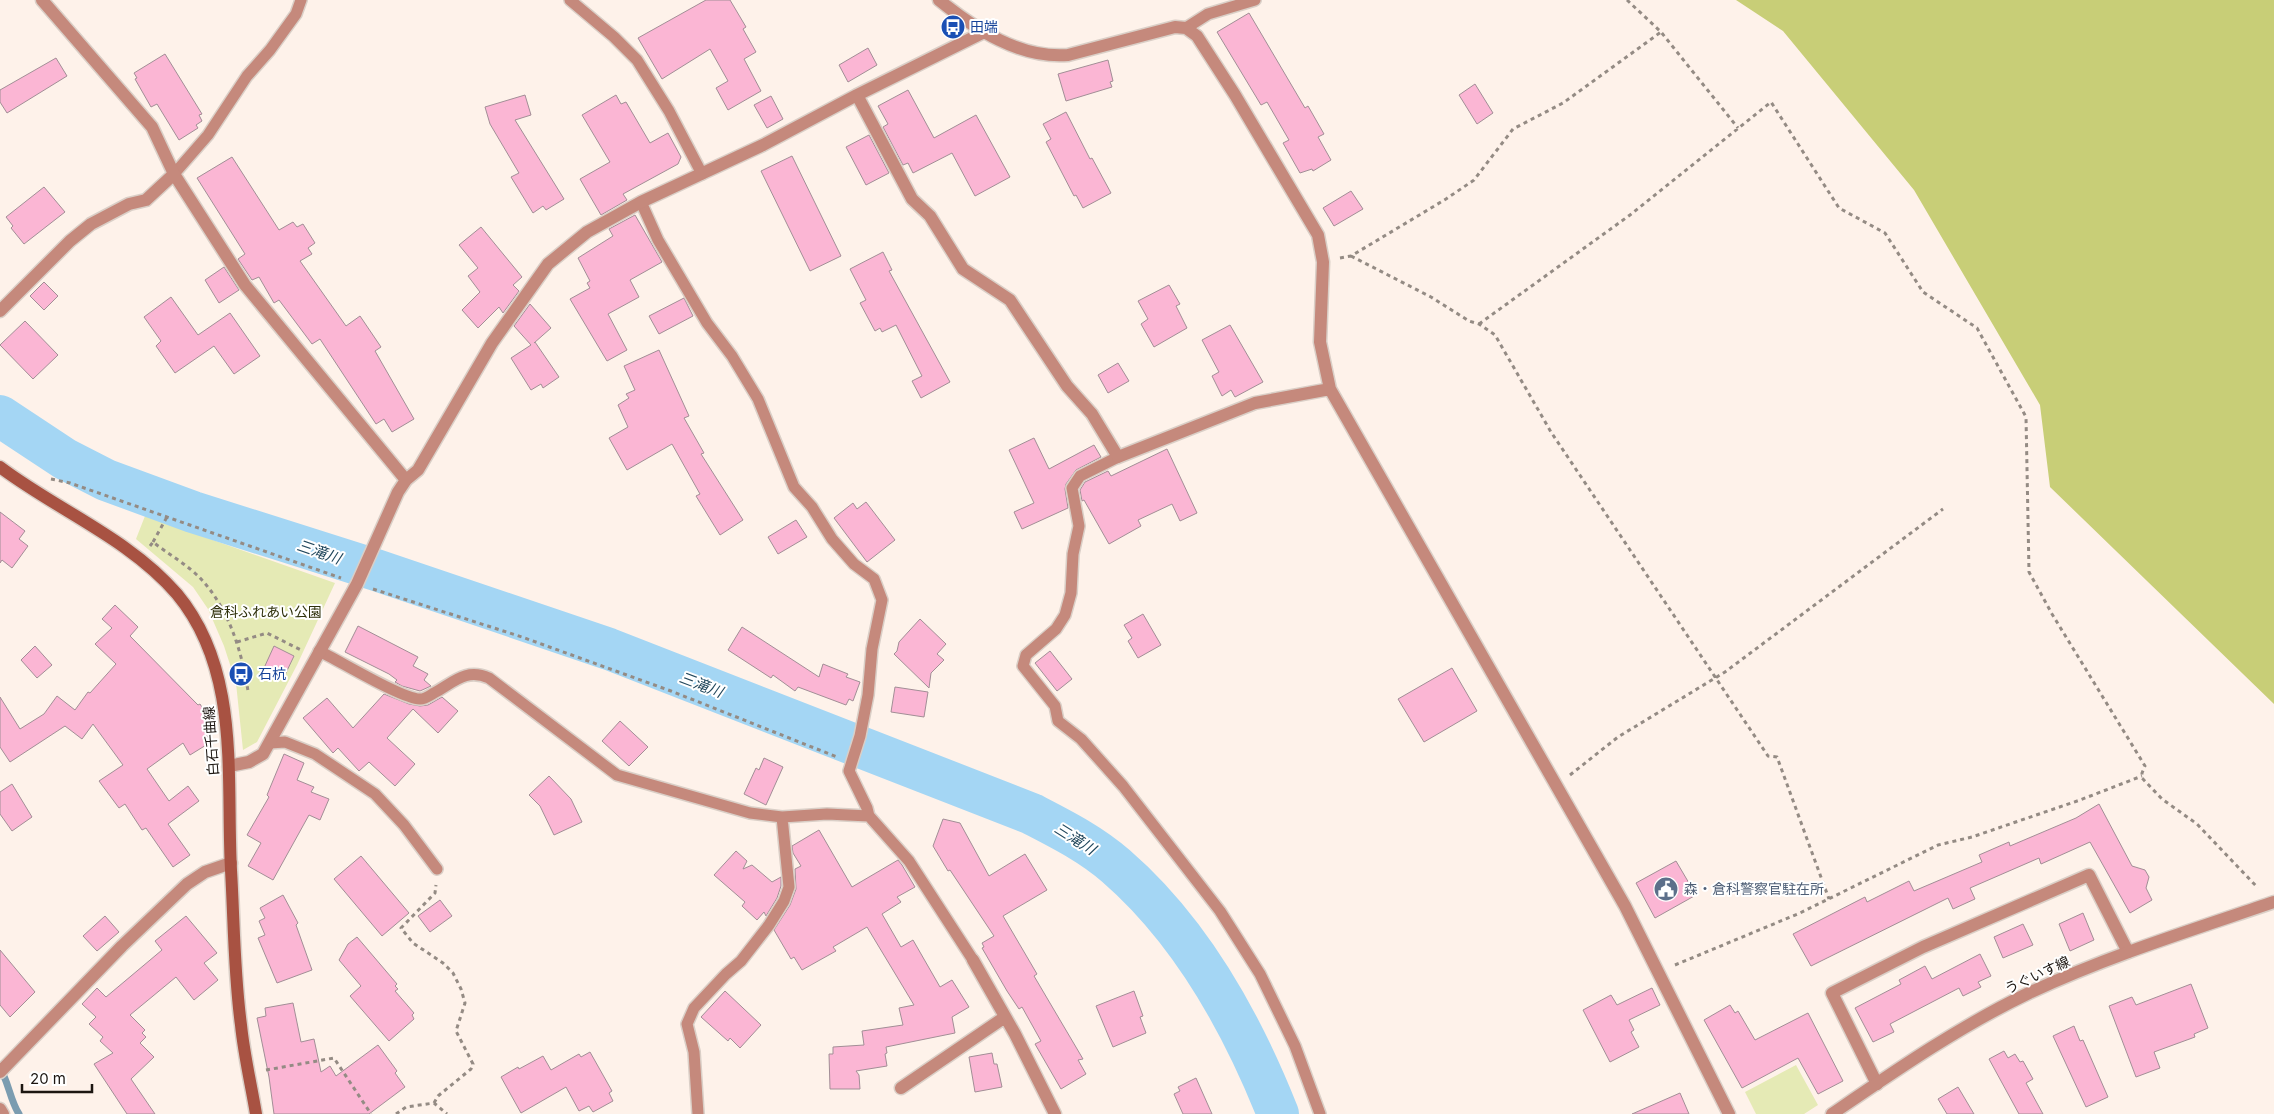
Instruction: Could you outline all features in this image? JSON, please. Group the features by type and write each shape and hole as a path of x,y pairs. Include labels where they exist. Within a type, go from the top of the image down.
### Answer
{"main road":[{"name":"白石千曲線","path":"0,467 141,560 176,593 192,613 208,645 223,693 229,766 231,863 240,1023 256,1114"}],"street":[{"path":"42,0 152,127 174,174 245,285 406,480"},
{"path":"939,0 984,32 1030,53 1053,56 1068,55 1175,27 1186,28 1196,36 1235,95 1318,235 1322,262 1320,342 1330,389 1625,906 1729,1114"},
{"path":"229,766 249,762 263,754 270,743 358,582 398,492 406,480 418,470 492,343 548,264 587,232 641,202 763,145 857,95 984,32"},
{"path":"857,95 912,199 930,216 963,269 1010,300 1067,386 1092,414 1118,457 1255,403 1330,389"},
{"path":"0,310 70,241 91,224 129,204 146,200 174,174"},
{"path":"3,1069 122,946 187,884 205,872 231,863"},
{"path":"1876,1084 1832,993 1923,947 2089,875 2128,952"},
{"name":"うぐいす線","path":"1832,1114 1959,1031 2028,993 2128,952 2274,902"},
{"path":"973,960 1055,1114"},
{"path":"901,1088 1005,1017"},
{"path":"0,1109 3,1114"}],"lane":[{"path":"174,174 208,135 247,76 270,50 296,14 301,0"},
{"path":"570,0 614,37 637,60 670,112 702,174"},
{"path":"1186,28 1208,14 1255,0"},
{"path":"641,202 658,240 707,323 732,356 758,399 794,487 812,507 832,539 854,564 874,579 882,600 872,649 868,695 860,736 849,771 869,816 908,861 973,960"},
{"path":"1118,457 1080,476 1072,488 1079,526 1073,554 1069,601 1065,615 1056,629 1026,656 1023,666 1055,706 1058,721 1081,740 1123,786 1220,911 1264,983 1295,1046 1320,1114"},
{"path":"317,654 399,692 419,699 465,675 478,673 497,684 617,775 750,813 782,816 827,814 869,816"},
{"path":"270,743 285,742 315,754 375,794 409,831 437,869"},
{"path":"698,1114 694,1052 687,1024 694,1008 741,961 769,925 784,901 789,887 782,816"}],"path":[{"path":"1627,0 1661,32 1738,128"},
{"path":"1661,32 1564,103 1514,129 1474,180 1446,200 1352,256 1431,296 1469,322 1479,324 1495,335 1551,432 1715,678 1768,756 1777,757 1829,899"},
{"path":"1479,324 1630,215 1771,102 1840,208 1885,233 1923,292 1977,328 2026,417 2029,572 2052,614 2145,766 2142,776"},
{"path":"70,482 578,657 852,760"},
{"path":"1556,786 1618,737 1715,678 1943,509"},
{"path":"153,542 168,517"},
{"path":"236,642 267,633 317,654"},
{"path":"2142,776 2162,799 2198,824 2260,890"},
{"path":"1658,972 1829,899 1938,845 1981,834 2080,800 2142,776"},
{"path":"434,1103 438,1096 471,1069 473,1064 456,1031 465,1003 457,981 443,963 413,943 402,928 435,893 437,869"},
{"path":"249,1074 334,1058 372,1114"},
{"path":"396,1114 406,1107 434,1103 447,1114"}],"green space":[{"path":"1736,0 2274,0 2274,704 2050,487 2040,405 1914,190 1783,31"},
{"name":"倉科ふれあい公園","path":"145,516 335,583 297,665 257,742 243,750 236,683 224,646 208,609 193,587 136,539"},
{"path":"1796,1065 1818,1105 1804,1114 1756,1114 1745,1092"}],"building":[{"path":"706,0 730,0 746,27 743,29 756,52 744,59 761,91 728,110 716,88 728,81 710,49 662,79 638,38"},
{"path":"1249,13 1305,108 1308,106 1324,134 1318,137 1331,160 1313,171 1312,169 1300,173 1283,143 1289,140 1267,102 1261,105 1217,32"},
{"path":"868,48 877,65 848,82 839,65"},
{"path":"165,54 202,114 199,115 202,121 196,125 198,128 179,140 157,104 151,107 135,79 137,78 134,73"},
{"path":"56,58 67,76 7,113 0,102 0,90"},
{"path":"1108,60 1113,81 1110,82 1112,87 1066,101 1058,74"},
{"path":"1475,84 1493,113 1477,124 1459,95"},
{"path":"908,90 934,138 976,115 1010,177 975,196 952,153 913,173 908,163 903,165 883,127 888,124 878,106"},
{"path":"525,95 531,115 515,120 564,199 546,210 543,206 533,213 511,177 519,173 490,124 485,107"},
{"path":"616,95 621,104 626,102 650,143 668,133 681,157 678,164 623,194 627,200 601,215 580,179 610,162 582,115"},
{"path":"771,96 783,119 767,128 754,105"},
{"path":"1066,112 1090,159 1092,158 1111,193 1083,208 1076,195 1074,196 1046,142 1051,139 1043,124"},
{"path":"869,135 889,173 866,185 846,147"},
{"path":"792,156 841,256 810,271 761,171"},
{"path":"232,157 279,230 293,222 297,227 303,224 315,243 308,248 312,254 300,261 346,326 360,316 381,347 375,351 414,419 392,432 384,419 376,424 320,339 312,344 279,300 274,303 259,277 252,280 238,259 245,254 197,178"},
{"path":"44,187 65,212 24,244 11,228 13,226 6,217"},
{"path":"1351,191 1363,209 1334,226 1323,208"},
{"path":"635,215 662,262 630,280 639,297 608,314 627,350 607,361 570,299 590,288 587,283 590,281 578,258 613,236 609,229"},
{"path":"481,227 522,277 513,285 519,291 503,313 499,307 478,328 462,310 480,292 468,276 478,268 459,245"},
{"path":"883,252 892,270 889,271 950,382 921,398 912,381 922,376 896,325 882,332 880,328 875,331 860,303 866,300 850,269"},
{"path":"224,267 239,290 219,303 205,280"},
{"path":"44,282 58,296 44,310 30,296"},
{"path":"1169,285 1180,304 1176,306 1187,328 1154,347 1141,324 1148,319 1138,301"},
{"path":"171,297 198,335 230,313 260,356 234,374 214,346 175,373 156,346 161,341 144,317"},
{"path":"684,298 693,316 659,334 649,316"},
{"path":"530,304 551,328 535,342 559,377 543,388 541,384 531,390 511,358 531,345 514,326"},
{"path":"25,321 58,355 33,379 0,345"},
{"path":"1230,325 1263,382 1235,397 1231,390 1222,396 1212,376 1219,372 1202,340"},
{"path":"659,350 689,416 684,418 704,453 701,454 743,520 720,535 696,496 700,494 672,444 627,470 609,438 628,427 618,405 629,398 626,394 635,390 624,366"},
{"path":"1118,363 1129,381 1108,393 1098,375"},
{"path":"1034,438 1049,469 1094,445 1101,457 1076,470 1066,484 1068,508 1022,529 1014,512 1034,503 1009,450"},
{"path":"1167,449 1197,513 1180,521 1172,504 1138,520 1141,526 1109,544 1084,500 1082,501 1080,490 1085,482 1108,471 1111,476"},
{"path":"866,502 895,540 867,562 834,518 853,503 857,509"},
{"path":"0,512 25,531 19,539 28,546 12,568 2,560 0,563"},
{"path":"796,520 807,537 778,554 768,537"},
{"path":"115,605 138,627 130,636 198,705 200,704 211,722 202,728 211,742 190,755 183,743 147,769 169,801 188,786 199,801 168,824 190,855 173,867 146,828 142,830 125,804 119,808 99,781 123,765 93,724 82,739 65,726 10,762 0,747 0,697 20,729 44,714 57,696 75,710 88,692 90,693 116,664 95,644 112,628 102,619"},
{"path":"1143,614 1161,645 1138,658 1128,641 1132,638 1124,625"},
{"path":"920,619 946,644 937,654 944,660 931,673 929,688 894,654 897,651 899,642"},
{"path":"358,626 418,657 413,666 428,674 424,680 431,686 420,691 402,686 395,682 397,680 389,674 345,652"},
{"path":"742,627 819,677 823,664 848,674 846,677 860,682 853,701 849,699 846,705 798,687 795,691 773,675 771,678 728,650"},
{"path":"35,646 52,665 37,678 21,660"},
{"path":"274,646 294,656 284,677 264,668"},
{"path":"1050,651 1072,679 1057,691 1035,663"},
{"path":"1452,668 1477,711 1424,742 1398,699"},
{"path":"895,687 928,692 924,717 891,712"},
{"path":"384,694 409,704 420,706 428,705 442,697 458,711 438,733 413,709 387,738 415,764 395,786 369,762 359,771 338,748 333,753 303,718 327,698 353,728"},
{"path":"620,721 648,747 629,766 602,741"},
{"path":"284,754 304,763 297,780 314,787 311,792 329,799 320,820 309,815 273,880 248,866 261,843 247,835 269,797 267,795"},
{"path":"764,758 783,767 766,805 744,794 756,768 759,770"},
{"path":"549,776 571,799 582,822 554,835 540,806 529,795"},
{"path":"12,784 32,817 12,831 0,814 0,792"},
{"path":"2099,804 2132,866 2145,870 2149,877 2146,888 2152,900 2130,913 2090,842 2041,864 2039,858 1970,888 1975,899 1953,909 1948,898 1811,966 1793,934 1865,897 1867,902 1909,881 1914,891 1982,862 1979,855 2009,842 2010,846 2076,818"},
{"path":"943,819 960,823 989,876 1025,854 1047,890 1003,916 1037,974 1034,976 1083,1059 1078,1060 1086,1074 1061,1089 1035,1044 1041,1041 1022,1007 1019,1009 982,948 984,947 982,943 994,936 950,870 948,871 933,846"},
{"path":"819,830 852,887 898,860 915,887 897,897 901,902 882,914 901,947 913,940 940,987 952,980 969,1007 952,1017 955,1033 886,1047 887,1066 856,1071 859,1075 860,1089 830,1089 829,1054 833,1054 833,1047 864,1045 862,1031 903,1025 899,1008 914,1005 867,927 833,947 836,951 802,970 794,957 791,959 774,930 790,905 796,889 795,869 801,866 793,853 792,846"},
{"path":"736,851 747,861 743,869 752,865 772,882 781,877 781,886 777,898 766,916 764,912 757,920 742,906 745,902 714,875"},
{"path":"361,856 409,913 382,936 334,879"},
{"name":"森・倉科警察官駐在所","path":"1676,861 1696,895 1655,918 1636,883"},
{"path":"283,895 298,923 296,925 312,970 277,983 258,938 265,935 259,921 265,918 260,908"},
{"path":"440,900 452,916 430,932 418,916"},
{"path":"2083,913 2094,940 2070,951 2059,924"},
{"path":"105,916 119,932 97,951 83,936"},
{"path":"186,916 217,953 204,963 218,980 194,1000 176,977 130,1015 145,1030 142,1033 146,1037 140,1043 154,1057 131,1079 155,1114 127,1114 94,1064 113,1053 100,1041 103,1037 89,1024 96,1017 82,1004 97,988 106,997 162,950 155,941"},
{"path":"2023,924 2033,945 2003,958 1994,937"},
{"path":"357,937 397,984 395,986 398,989 395,991 414,1013 412,1015 414,1019 389,1041 350,996 361,986 339,960 348,944"},
{"path":"0,950 35,992 10,1017 0,1005"},
{"path":"1980,954 1991,976 1978,982 1981,987 1963,996 1959,988 1890,1024 1894,1032 1873,1042 1855,1008 1901,984 1899,980 1925,966 1932,979"},
{"path":"2191,984 2208,1028 2194,1034 2195,1037 2154,1052 2160,1068 2136,1077 2109,1006 2132,997 2136,1005"},
{"path":"1652,988 1660,1005 1629,1020 1634,1030 1631,1032 1639,1047 1610,1062 1583,1010 1611,995 1617,1005"},
{"path":"725,991 761,1025 740,1048 730,1038 728,1041 701,1017"},
{"path":"1134,991 1143,1016 1140,1017 1146,1033 1113,1047 1096,1006"},
{"path":"293,1003 301,1042 314,1039 321,1072 330,1066 336,1076 378,1045 397,1071 395,1073 405,1087 369,1114 274,1114 269,1077 257,1018 266,1016 265,1008"},
{"path":"1730,1005 1735,1013 1738,1011 1755,1040 1808,1013 1843,1081 1818,1094 1798,1058 1742,1088 1704,1020"},
{"path":"2074,1026 2080,1041 2083,1040 2108,1097 2086,1107 2053,1036"},
{"path":"2004,1051 2008,1058 2015,1054 2020,1062 2023,1061 2033,1079 2026,1083 2043,1114 2019,1114 1989,1059"},
{"path":"590,1052 612,1091 609,1093 613,1101 593,1112 589,1106 579,1111 566,1087 521,1113 501,1077 543,1056 551,1070 579,1054 581,1057"},
{"path":"992,1053 994,1064 997,1064 1002,1087 975,1092 969,1057"},
{"path":"1196,1078 1212,1114 1183,1114 1174,1094 1180,1091 1178,1087"},
{"path":"1958,1087 1974,1114 1947,1114 1938,1099"},
{"path":"1680,1093 1689,1114 1632,1114"}],"waterway":[{"name":"三滝川","path":"0,416 65,459 106,480 193,512 376,570 609,649 1032,814 1065,831 1116,866 1168,919 1191,949 1231,1013 1264,1080 1278,1114"},
{"path":"0,1068 19,1114"}],"place":[{"name":"田端","path":"953,27"},
{"name":"石杭","path":"241,674"},
{"name":"森・倉科警察官駐在所","path":"1666,889"}]}
